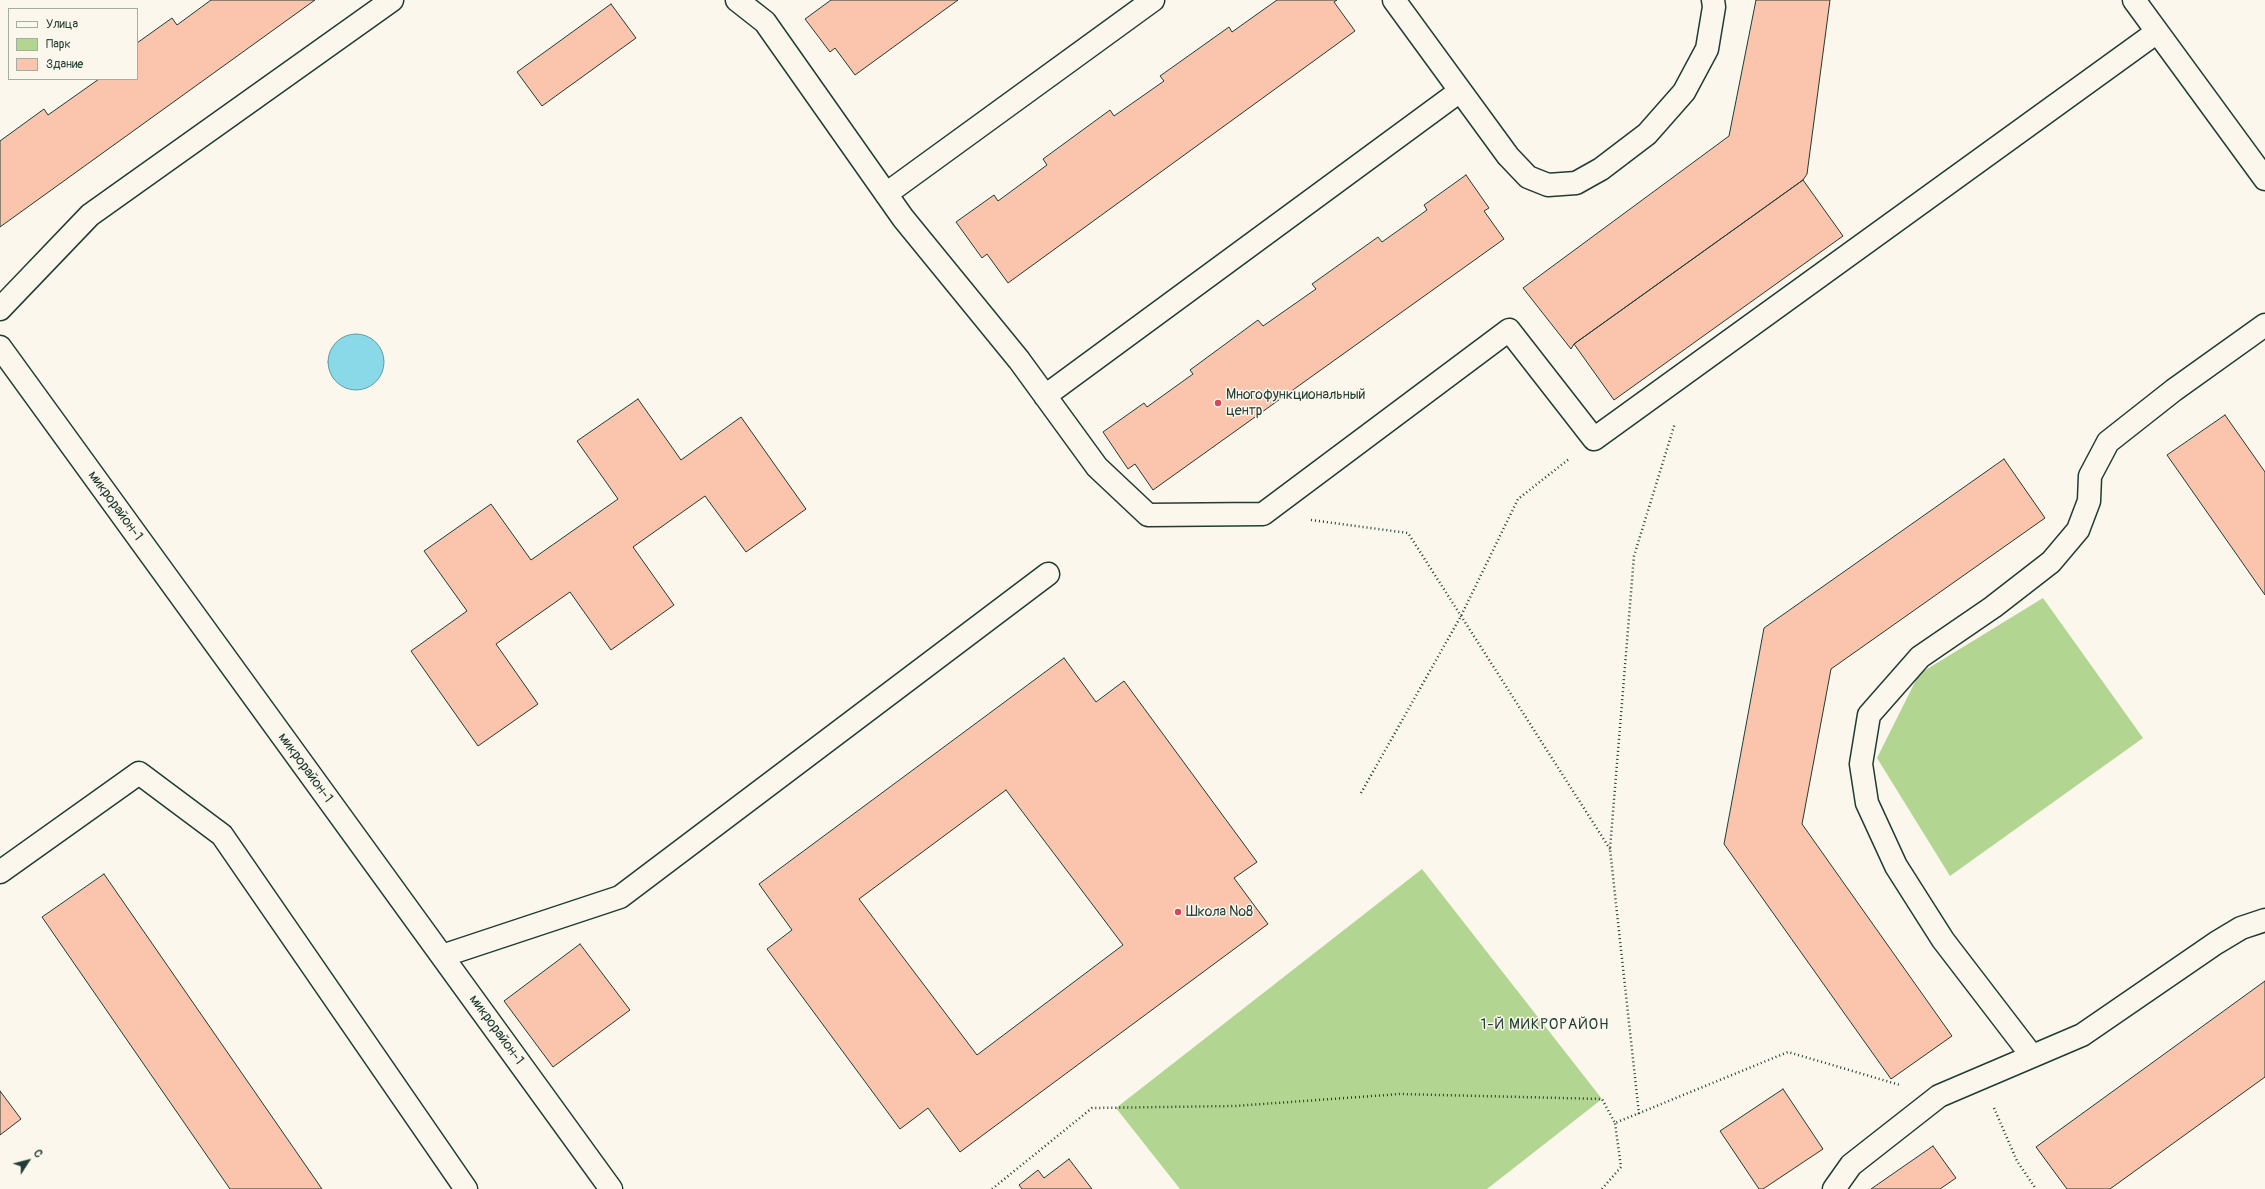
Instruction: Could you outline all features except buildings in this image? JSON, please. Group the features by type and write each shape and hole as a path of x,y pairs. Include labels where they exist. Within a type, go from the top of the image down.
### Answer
{"street":[{"path":"0,309 90,215 392,0"},
{"path":"737,0 765,22 903,218 1019,360 1096,466 1148,514 1264,514 1509,330 1594,439 2158,32"},
{"path":"886,194 1153,0"},
{"path":"1394,0 1508,156 1528,177 1548,185 1576,183 1601,169 1647,134 1684,92 1707,49 1714,6 1713,0"},
{"path":"2134,0 2265,179"},
{"path":"1045,396 1460,91"},
{"path":"2032,1056 1943,940 1896,866 1867,803 1861,764 1869,715 1920,657 1993,607 2051,562 2078,530 2090,501 2090,476 2108,442 2174,390 2265,325"},
{"name":"микрорайон-1","path":"0,347 611,1189"},
{"path":"442,956 620,897 1048,574"},
{"path":"0,872 139,774 222,835 466,1189"},
{"path":"1834,1189 1851,1166 1939,1096 2082,1035 2216,943 2241,928 2265,920"}],"path":[{"path":"1639,1114 1610,849 1634,556 1675,422"},
{"path":"1361,793 1461,616 1518,499 1594,439"},
{"path":"1264,514 1408,533 1610,849"},
{"path":"1615,1123 1788,1052 1939,1096"},
{"path":"1981,1078 2017,1161 2036,1189"},
{"path":"992,1189 1092,1108 1235,1106 1400,1094 1602,1099 1615,1123 1621,1167 1602,1189"}],"green space":[{"path":"2043,598 2143,738 1950,876 1877,758 1919,674"},
{"path":"1422,869 1602,1099 1487,1189 1180,1189 1116,1108"}],"water":[{"path":"350,334 362,334 376,342 384,356 382,373 376,382 362,390 350,390 340,385 333,378 328,368 328,356 333,346 340,339"}],"place":[{"name":"Многофункциональный центр","path":"1218,403"},
{"name":"Школа №8","path":"1178,912"}],"district":[{"name":"1-Й МИКРОРАЙОН","path":"1545,1025"}]}
